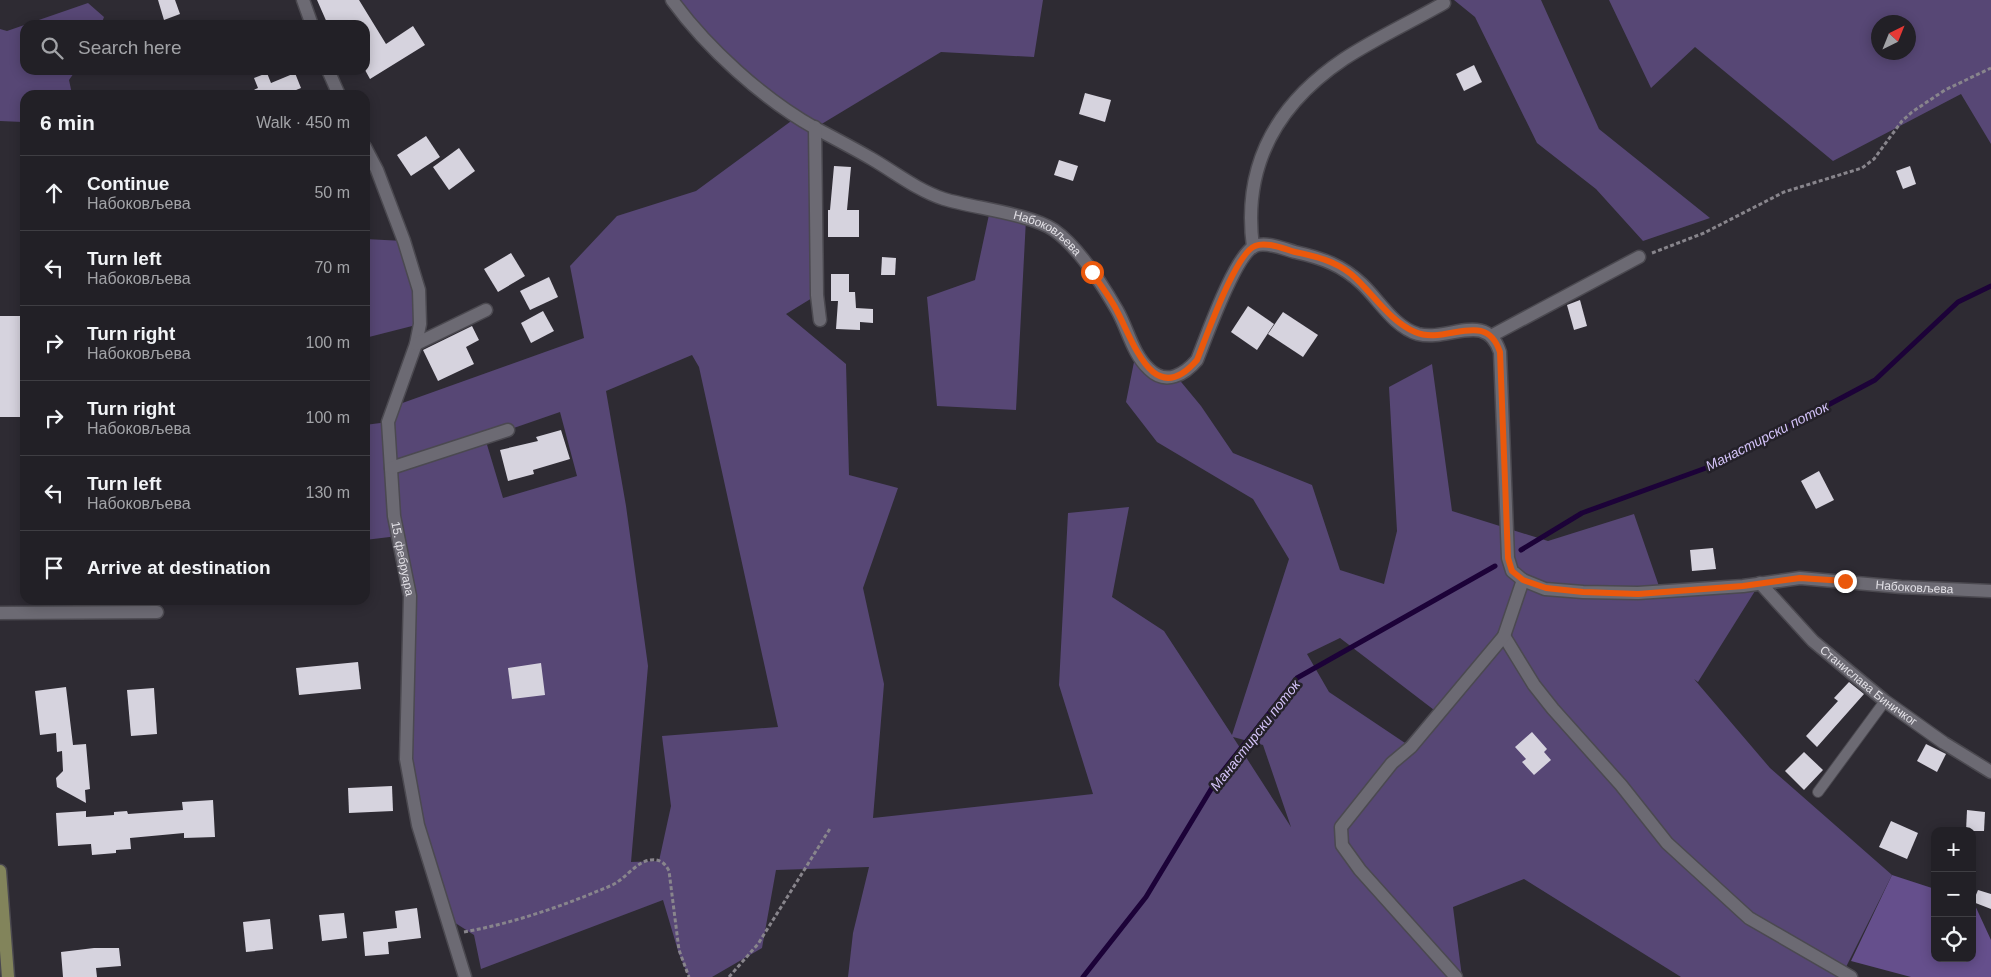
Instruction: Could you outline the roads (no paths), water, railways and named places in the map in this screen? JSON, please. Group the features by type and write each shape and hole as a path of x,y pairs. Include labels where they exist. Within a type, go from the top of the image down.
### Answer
{"main road":[{"path":"0,871 8,977"}],"street":[{"path":"303,0 310,20"},
{"name":"Набоковљева","path":"672,0 689,23 717,51 754,84 815,128 885,166 915,187 944,199 1037,222 1053,229 1092,272 1117,310 1136,352 1150,370 1165,377 1177,377 1189,370 1197,360 1232,277 1253,247"},
{"path":"1444,3 1343,60 1295,100 1274,128 1258,160 1249,222 1253,247 1267,245 1316,256 1344,268 1399,322 1418,334 1441,335 1474,329 1496,340 1500,352 1508,558 1512,571 1523,580 1504,636 1411,747 1392,764 1341,827 1342,845 1360,870 1456,977"},
{"path":"330,75 337,90"},
{"path":"815,128 817,295 820,320"},
{"name":"15. фебруара","path":"370,157 404,241 419,290 420,324 416,344 388,422 394,516 410,596 406,759 418,825 465,977"},
{"path":"1491,336 1639,257"},
{"path":"416,344 486,310"},
{"path":"391,468 508,430"},
{"name":"Набоковљева","path":"1523,580 1546,588 1630,594 1800,578 1901,586 1991,590"},
{"name":"Станислава Биничког","path":"1760,583 1814,641 1885,701 1944,743 1991,772"},
{"path":"0,613 157,612"},
{"path":"1504,636 1534,685 1621,785 1667,843 1749,918 1851,977"}],"lane":[{"path":"1818,792 1885,701"}],"waterway":[{"name":"Манастирски поток","path":"1521,550 1582,513 1717,464 1875,380 1958,302 1991,286"},
{"name":"Манастирски поток","path":"1083,977 1146,897 1219,776 1297,678 1495,566"}]}
